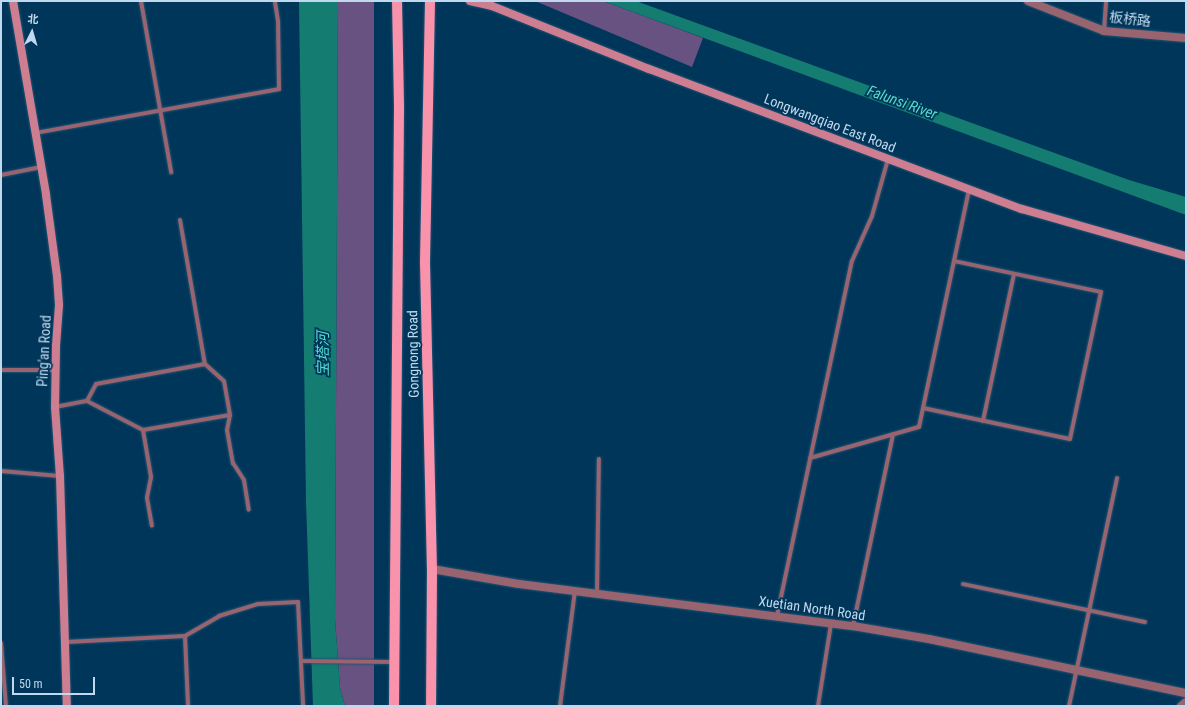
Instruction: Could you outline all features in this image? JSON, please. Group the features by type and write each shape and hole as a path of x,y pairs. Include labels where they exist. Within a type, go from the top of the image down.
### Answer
{"main road":[{"name":"Gongnong Road","path":"394,706 399,105 397,1"},
{"name":"Gongnong Road","path":"430,1 425,262 432,569 431,706"}],"street":[{"name":"Ping'an Road","path":"13,1 34,133 47,202 59,305 55,370 55,407 60,476 67,706"},
{"name":"Longwangqiao East Road","path":"470,1 492,6 649,69 1022,209 1186,256"},
{"name":"板桥路","path":"1028,1 1104,30 1186,38"},
{"name":"Xuetian North Road","path":"432,569 597,594 853,626 929,639 1186,693"},
{"path":"1182,706 1186,702"}],"lane":[{"path":"141,1 171,172"},
{"path":"34,133 279,89 278,21 275,1"},
{"path":"1104,30 1106,1"},
{"path":"777,616 852,261 872,216 888,158"},
{"path":"1,174 41,167"},
{"path":"810,458 919,427 969,189"},
{"path":"180,220 205,364 224,381 230,415 227,430 233,463 244,480 249,510"},
{"path":"923,408 1070,439 1074,421 1101,292 954,261"},
{"path":"983,421 1014,274"},
{"path":"87,401 96,384 205,364"},
{"path":"1,370 55,370"},
{"path":"55,407 87,401 143,430 230,415"},
{"path":"143,430 151,477 147,498 152,526"},
{"path":"853,626 893,434"},
{"path":"597,594 599,459"},
{"path":"1,471 60,476"},
{"path":"1069,706 1117,478"},
{"path":"964,584 1145,622"},
{"path":"560,706 575,591"},
{"path":"66,642 185,636 219,616 258,604 298,602 303,706"},
{"path":"818,706 831,623"},
{"path":"185,636 188,706"},
{"path":"1,643 6,706"},
{"path":"301,661 394,662"}],"shaded area":[{"path":"338,1 374,1 374,706 345,706 340,688 335,619"},
{"path":"535,1 603,1 703,38 692,67"}],"water":[{"name":"宝塔河","path":"299,1 338,1 335,619 340,688 345,706 313,706 306,502"},
{"name":"Falunsi River","path":"603,1 636,1 1129,180 1186,197 1186,215"}]}
